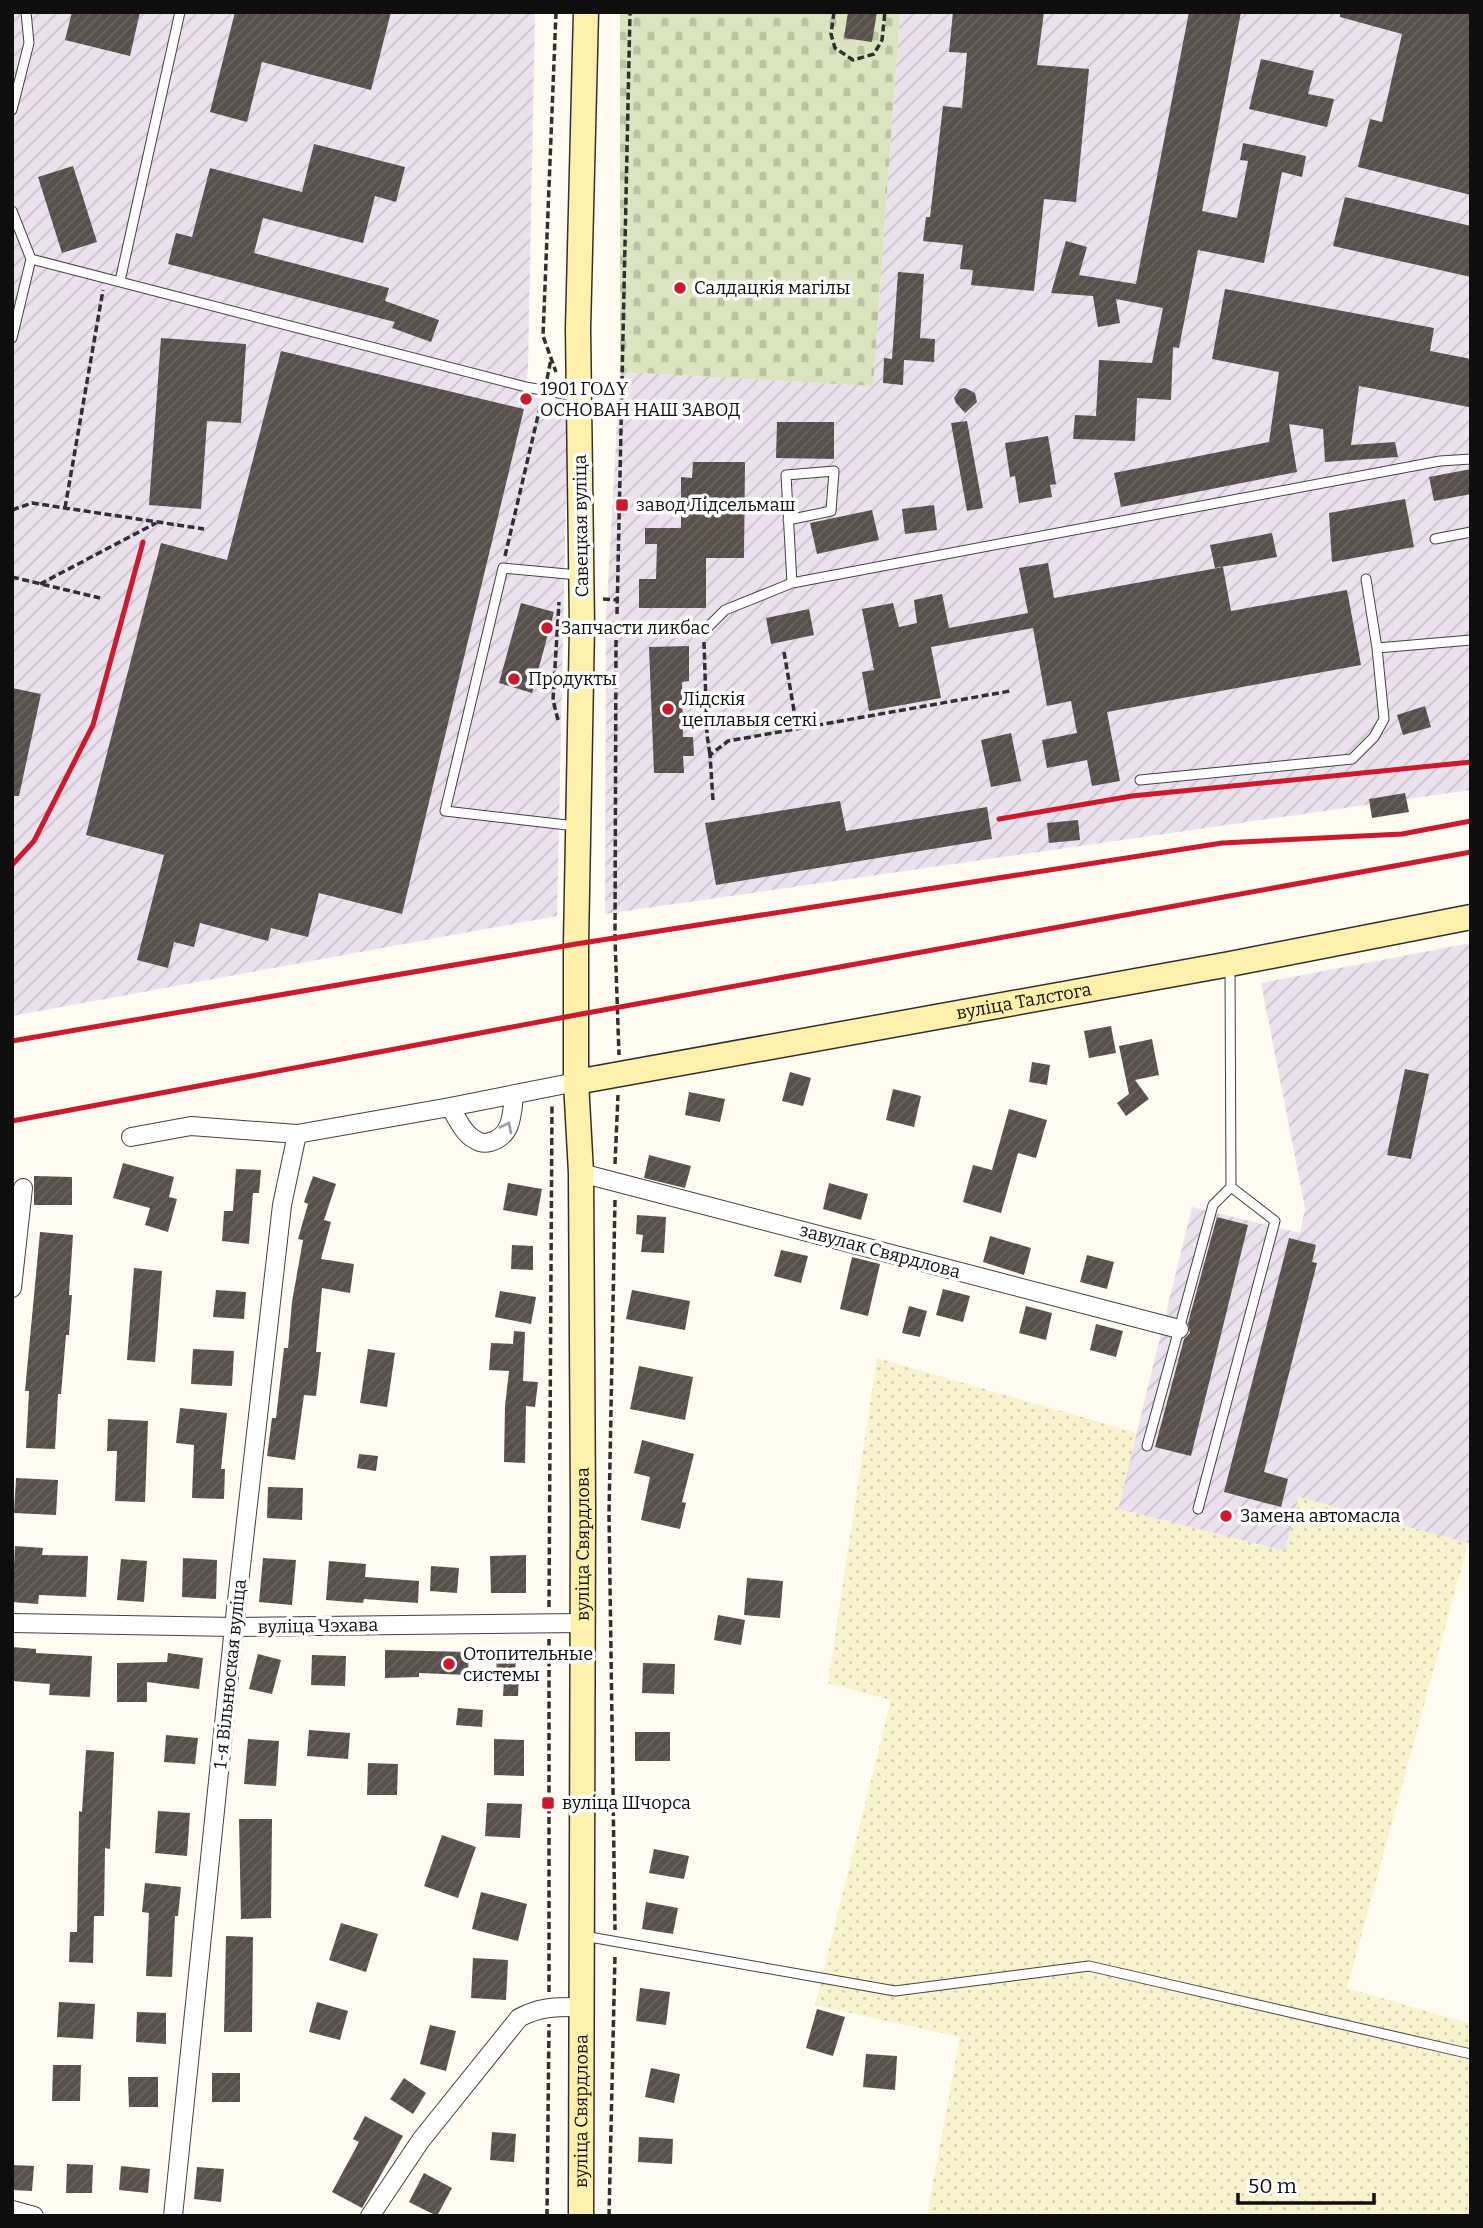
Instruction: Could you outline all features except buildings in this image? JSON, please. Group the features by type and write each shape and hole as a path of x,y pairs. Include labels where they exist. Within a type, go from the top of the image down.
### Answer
{"main road":[{"name":"Савецкая вуліца","path":"576,1082 582,626 570,575 571,395 578,329 586,12"},
{"name":"вуліца Талстога","path":"576,1082 1230,964 1471,917"},
{"name":"вуліца Свярдлова","path":"576,1082 581,1173 583,1623 581,2216"}],"street":[{"path":"131,1137 191,1126 297,1134 576,1082"},
{"path":"450,1107 473,1138 485,1144 499,1140 508,1131 514,1095"},
{"name":"1-я Вільнюская вуліца","path":"173,2216 234,1627 282,1205 297,1134"},
{"name":"завулак Свярдлова","path":"581,1173 1179,1329"},
{"path":"12,1288 18,1189"},
{"name":"вуліца Чэхава","path":"12,1623 234,1627 583,1623"},
{"path":"370,2216 421,2140 519,2018 532,2010 549,2007 582,2007"},
{"path":"12,2210 34,2216"}],"lane":[{"path":"12,110 29,43 26,12"},
{"path":"120,281 180,12"},
{"path":"12,211 31,259 12,338"},
{"path":"31,259 571,395"},
{"path":"582,626 704,631 725,610 792,583 1426,463 1471,459"},
{"path":"788,520 831,511 834,471 786,475 788,520 792,583"},
{"path":"1435,539 1471,532"},
{"path":"570,575 503,568 445,811 578,826"},
{"path":"1140,780 1352,759 1374,737 1384,719 1377,648 1366,579"},
{"path":"1377,648 1471,640"},
{"path":"1147,1446 1213,1205 1231,1187 1230,964"},
{"path":"1198,1509 1275,1221 1231,1187"},
{"path":"582,1936 895,1991 1089,1966 1471,2054"}],"path":[{"path":"556,12 543,336 551,359 571,395"},
{"path":"609,2216 615,1942 609,1514 619,1075 615,938 617,628 630,12"},
{"path":"834,12 831,34 835,48 853,60 873,54 882,40 885,12"},
{"path":"65,508 105,278"},
{"path":"503,568 551,359"},
{"path":"12,510 32,503 204,529"},
{"path":"40,584 158,522"},
{"path":"560,729 553,700 570,575"},
{"path":"12,577 100,598"},
{"path":"704,631 707,735 713,800"},
{"path":"785,652 797,729"},
{"path":"710,755 728,741 1010,691"},
{"path":"547,2216 552,1086"}],"shaded area":[{"path":"12,12 535,12 528,369 525,395 568,405 557,916 12,1016"},
{"path":"900,12 1471,12 1471,790 605,914 606,620 620,372 873,386"},
{"path":"1471,943 1471,1544 1299,1497 1285,1551 1118,1509 1192,1207 1300,1233 1305,1208 1261,983"},
{"path":"877,1358 1137,1433 1118,1509 1285,1551 1299,1497 1468,1543 1347,1988 1471,2024 1471,2216 927,2216 960,2037 815,2005 891,1700 828,1683"}],"green space":[{"path":"620,12 900,12 873,386 620,372"}],"railway":[{"path":"12,865 34,841 93,725 143,542"},
{"path":"999,819 1132,796 1471,762"},
{"path":"12,1041 576,944 1222,843 1402,834 1471,821"},
{"path":"12,1121 1471,852"}],"place":[{"name":"Салдацкія магілы","path":"680,288"},
{"name":"1901 ΓΟΔΥ ОСНОВАН НАШ ЗАВОД","path":"526,399"},
{"name":"завод Лідсельмаш","path":"622,505"},
{"name":"Запчасти ликбас","path":"547,628"},
{"name":"Продукты","path":"514,679"},
{"name":"Лідскія цеплавыя сеткі","path":"668,709"},
{"name":"Замена автомасла","path":"1226,1516"},
{"name":"Отопительные системы","path":"449,1664"},
{"name":"вуліца Шчорса","path":"548,1803"}]}
